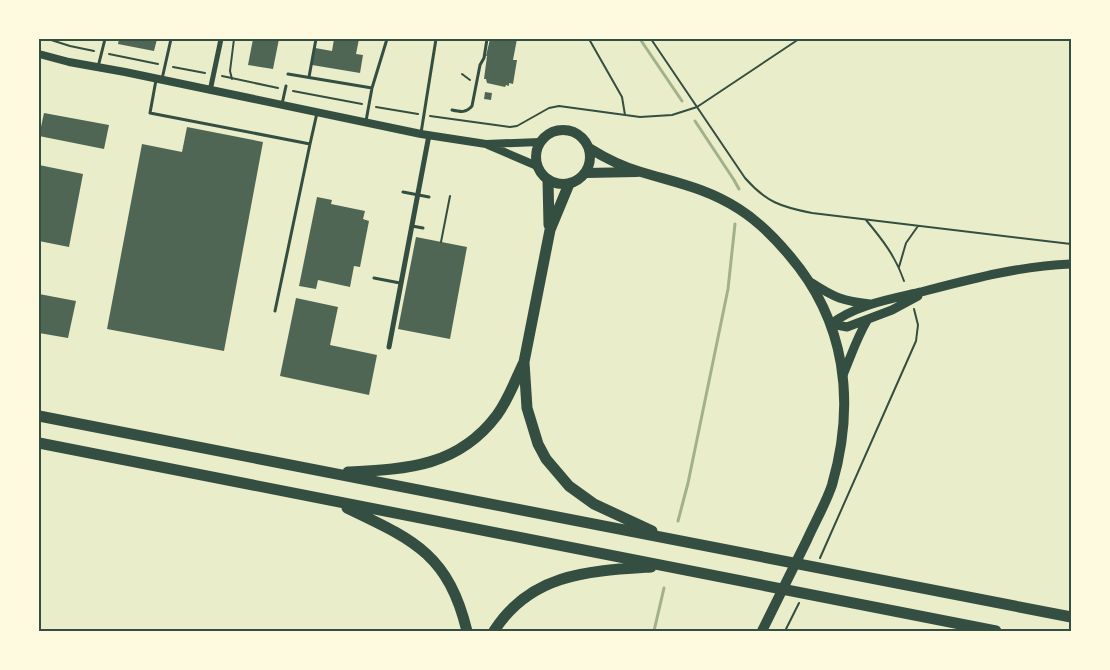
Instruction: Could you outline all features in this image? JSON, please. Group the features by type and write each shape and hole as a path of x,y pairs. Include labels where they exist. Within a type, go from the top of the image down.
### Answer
{"highway":[{"path":"548,180 550,230"},
{"path":"329,472 385,470 412,467 435,461 458,450 475,438 497,415 510,394 524,362 550,230 568,184"},
{"path":"524,362 527,408 532,428 546,459 556,472 569,486 594,504 670,539"},
{"path":"39,416 1071,618"},
{"path":"39,444 996,631"},
{"path":"330,500 386,526 424,550 436,563 454,592 467,631"},
{"path":"494,631 509,611 519,602 535,590 554,581 592,572 666,566"}],"main road":[{"path":"571,130 579,134 590,148 591,157 586,173 581,178 568,184 554,183 548,180 541,174 537,166 537,149 540,142 546,135 554,131 571,130"},
{"path":"590,148 640,172 702,189 741,210 772,235 812,283 831,324 839,350 843,374 845,415 842,442 831,486 762,631"},
{"path":"586,173 640,172"},
{"path":"831,324 842,316 873,304 971,278 1040,265 1071,264"},
{"path":"812,283 832,296 848,302 873,304"},
{"path":"831,324 846,327 892,310 932,289"},
{"path":"843,374 852,355 854,344 868,319"}],"street":[{"path":"210,91 221,39"},
{"path":"39,54 69,62 425,134 486,144 540,142"},
{"path":"389,347 412,226 425,134"},
{"path":"486,144 537,166"}],"lane":[{"path":"98,68 105,39"},
{"path":"171,39 150,113 310,144"},
{"path":"309,77 316,39"},
{"path":"366,122 372,88 387,39"},
{"path":"425,134 424,115 436,39"},
{"path":"452,110 464,112 472,106 487,39"},
{"path":"288,74 372,88"},
{"path":"282,104 285,87"},
{"path":"275,312 317,112"},
{"path":"403,192 429,197"},
{"path":"412,226 423,228"},
{"path":"374,278 400,283"}],"path":[{"path":"48,39 70,46 214,75 285,87 369,106 510,127 517,126 549,108 559,106 625,115 656,117 672,115 697,107 799,39"},
{"path":"232,78 230,71 234,39"},
{"path":"590,39 622,97 625,115"},
{"path":"652,39 745,178 765,198 789,208 866,220 1071,244"},
{"path":"442,242 450,196"},
{"path":"866,220 884,242 899,267 904,281"},
{"path":"899,267 906,243 918,226"},
{"path":"818,563 916,340 918,325 914,309"},
{"path":"785,631 802,597"}],"building":[{"path":"119,39 157,39 154,51 118,44"},
{"path":"253,39 279,39 273,69 248,65"},
{"path":"334,39 359,39 356,54 363,55 360,73 312,65 315,48 332,51"},
{"path":"490,39 517,39 513,60 517,60 513,84 509,83 509,86 506,85 505,87 487,83 486,79 484,79"},
{"path":"485,92 492,93 491,100 484,99"},
{"path":"44,113 109,125 104,149 39,136"},
{"path":"187,127 263,142 224,351 107,329 142,144 182,152"},
{"path":"39,165 83,174 69,247 39,241"},
{"path":"317,197 332,200 331,204 365,211 363,219 369,221 360,267 354,266 350,287 318,280 316,289 299,286"},
{"path":"416,237 467,247 450,339 398,329"},
{"path":"39,294 76,301 68,338 39,333"},
{"path":"296,298 338,307 330,345 377,355 369,395 280,376"}],"waterway":[{"path":"640,39 682,101"},
{"path":"695,121 739,189"},
{"path":"678,521 688,483 728,289 735,224"},
{"path":"654,631 664,588"}]}
